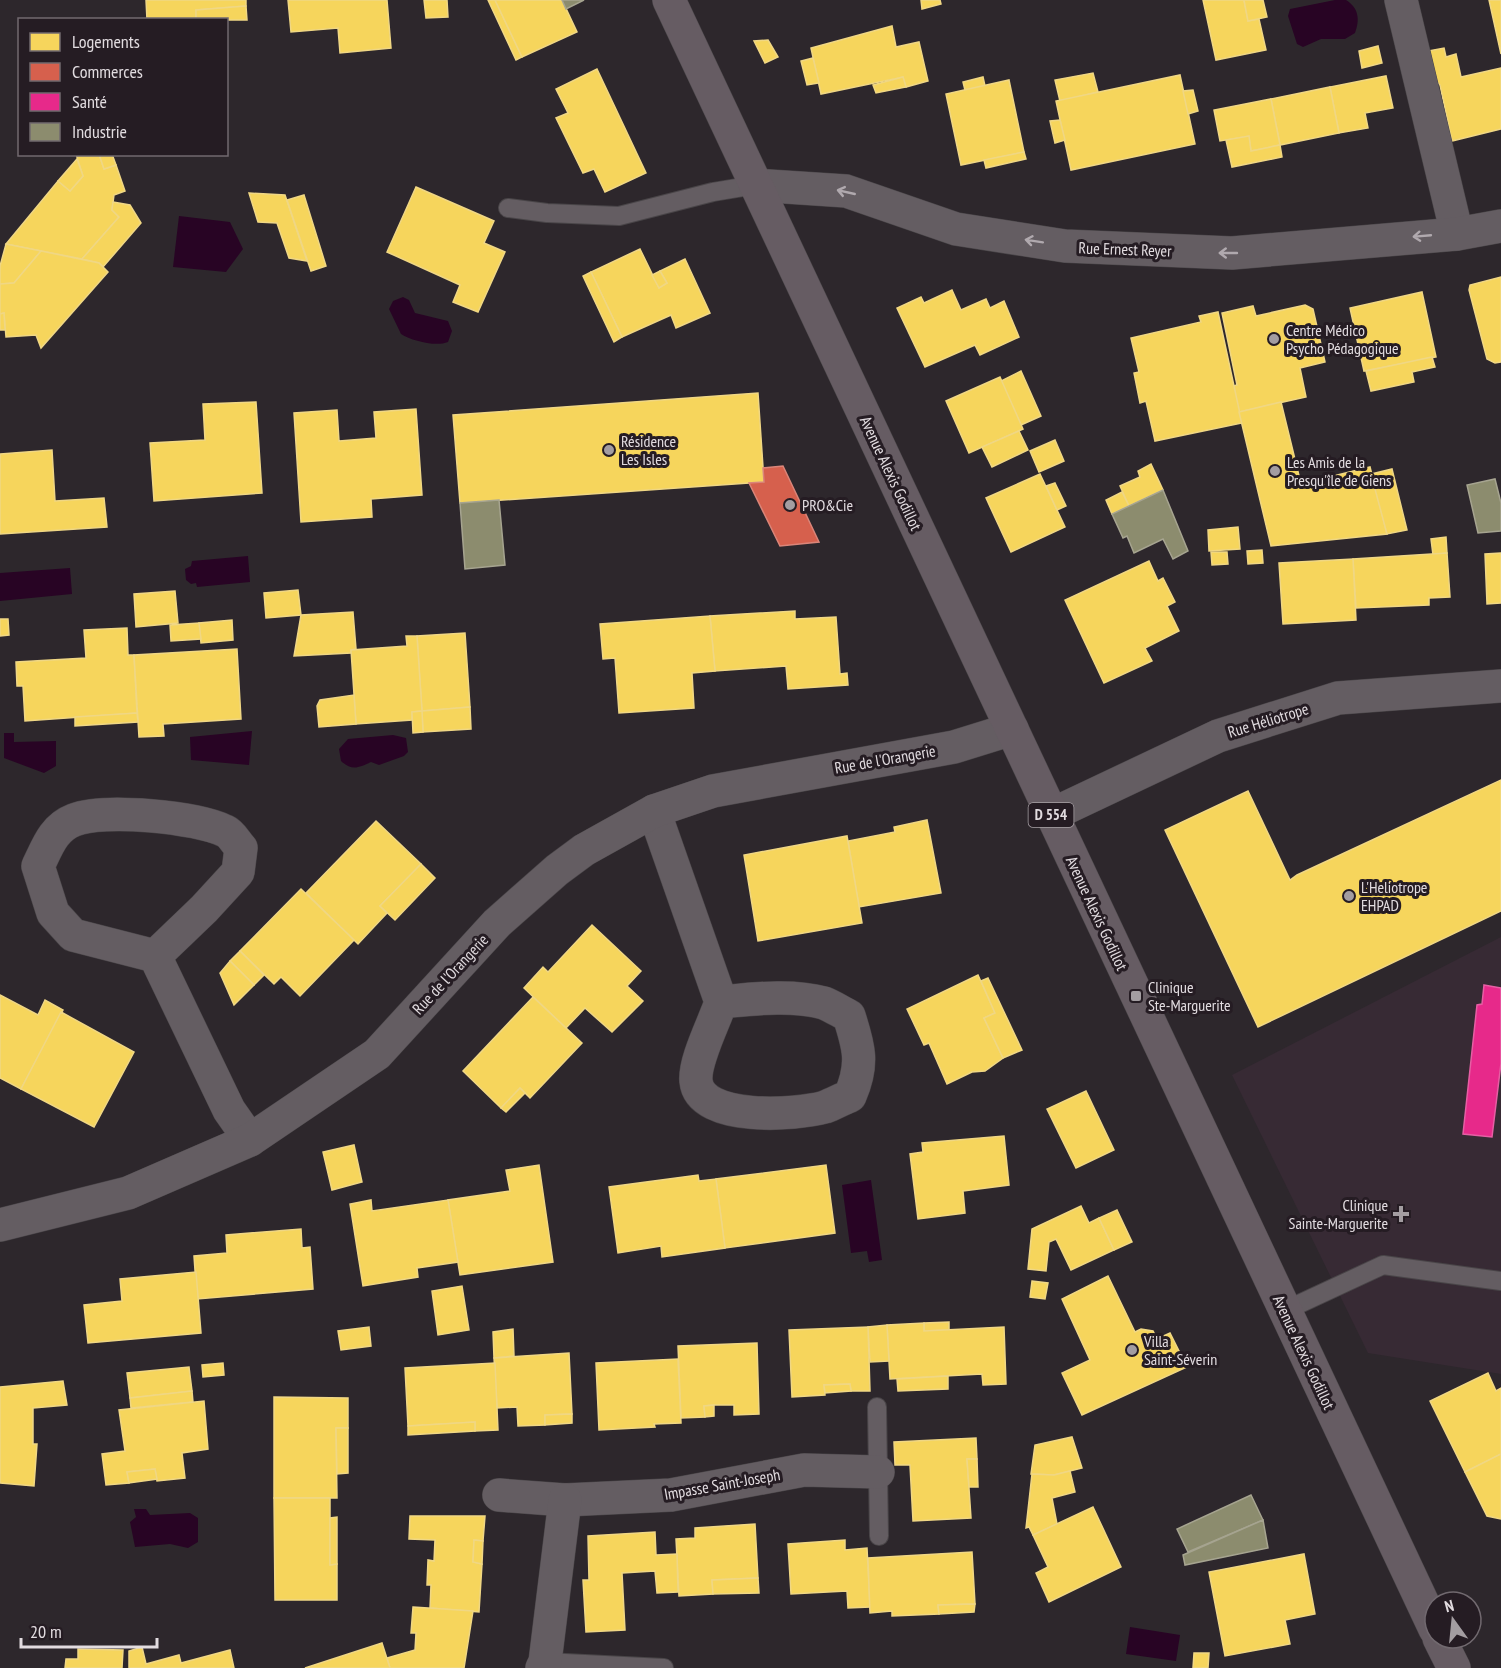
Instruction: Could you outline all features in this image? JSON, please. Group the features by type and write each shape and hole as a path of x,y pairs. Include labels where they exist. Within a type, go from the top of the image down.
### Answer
{"main road":[{"name":"Avenue Alexis Godillot","path":"669,0 1423,1604"},
{"path":"1445,1650 1454,1668"}],"street":[{"path":"1401,0 1457,234"},
{"name":"Rue Ernest Reyer","path":"755,185 846,191 956,229 1065,246 1232,253 1457,234 1501,226"},
{"name":"Rue Héliotrope","path":"1051,814 1218,736 1338,698 1501,686"},
{"name":"Rue de l'Orangerie","path":"0,1225 128,1194 250,1140 377,1054 497,923 556,870 584,850 654,811 712,791 954,747 1011,729"},
{"path":"654,811 721,1002 698,1064 696,1083 707,1102 735,1112 786,1112 824,1107 850,1096 858,1077 859,1047 849,1016 825,1004 804,1000 721,1002"},
{"path":"155,956 204,909 238,872 241,848 228,832 194,821 125,814 74,819 53,834 38,866 53,914 73,935 155,956 229,1110 250,1140"},
{"name":"Impasse Saint-Joseph","path":"499,1495 565,1500 671,1495 804,1470 878,1472"},
{"path":"543,1665 565,1500"}],"lane":[{"path":"508,208 548,213 619,216 713,192 755,185"},
{"path":"1284,1311 1383,1265 1501,1281"},
{"path":"877,1407 879,1536"},
{"path":"543,1665 664,1668"}],"shaded area":[{"path":"1346,0 1354,7 1358,19 1355,33 1345,39 1321,39 1303,47 1297,44 1288,16 1290,9"},
{"path":"179,216 230,222 243,249 226,272 173,267"},
{"path":"403,297 409,300 415,313 448,321 452,331 448,342 437,344 424,342 401,334 389,309 393,301"},
{"path":"248,556 250,582 197,587 196,583 191,584 186,580 185,569 191,566 192,561"},
{"path":"70,568 72,594 0,601 0,573"},
{"path":"252,731 249,765 191,760 190,737"},
{"path":"4,733 14,733 14,742 56,741 56,766 44,773 4,758"},
{"path":"393,735 406,738 408,752 404,756 379,765 371,762 355,768 341,761 339,749 348,739"},
{"name":"Clinique Sainte-Marguerite","path":"1501,937 1501,1374 1368,1353 1232,1075"},
{"path":"871,1180 882,1260 869,1262 867,1251 851,1253 842,1185"},
{"path":"134,1509 146,1509 150,1515 190,1513 198,1518 198,1542 188,1548 170,1544 135,1547 130,1522 136,1517"},
{"path":"1130,1627 1180,1635 1176,1661 1126,1654"}],"building: Logements":[{"path":"146,0 246,0 246,6 196,10 196,18 147,18"},
{"path":"288,0 387,0 391,48 340,53 338,28 291,32"},
{"path":"424,0 447,0 448,17 426,18"},
{"path":"488,0 495,0 522,57 516,60"},
{"path":"495,0 562,0 577,32 522,57"},
{"path":"921,0 940,0 941,4 922,9"},
{"path":"1203,0 1244,0 1248,21 1259,19 1266,50 1216,60"},
{"path":"1244,0 1263,0 1267,17 1248,21"},
{"path":"1489,0 1501,0 1501,54"},
{"path":"246,6 247,20 196,18 196,10"},
{"path":"892,26 896,47 919,42 928,81 906,87 903,77 821,94 811,48"},
{"path":"768,40 778,57 765,63 754,41"},
{"path":"1378,46 1382,63 1362,68 1359,51"},
{"path":"1444,48 1446,57 1456,54 1461,77 1501,68 1501,129 1452,141 1440,85 1435,80 1428,51"},
{"path":"813,58 819,83 807,85 801,61"},
{"path":"597,69 646,173 605,192 594,169 583,173 556,118 568,113 556,89"},
{"path":"1093,73 1098,92 1060,101 1055,80"},
{"path":"1180,75 1195,144 1071,170 1056,101"},
{"path":"1386,76 1393,108 1365,113 1368,128 1339,133 1330,87"},
{"path":"903,77 906,87 876,93 873,85"},
{"path":"983,77 985,86 965,90 963,82"},
{"path":"1009,80 1024,152 961,165 946,94"},
{"path":"1330,87 1339,133 1280,145 1271,99"},
{"path":"1193,90 1198,111 1188,114 1183,91"},
{"path":"1271,99 1280,145 1251,151 1249,136 1220,141 1214,110"},
{"path":"1060,120 1065,140 1055,143 1050,121"},
{"path":"1249,136 1251,151 1280,145 1282,157 1232,167 1226,140"},
{"path":"1024,152 1026,159 986,168 984,160"},
{"path":"77,156 100,156 104,169 116,165 125,191 114,195 112,210 119,217 82,259 6,244 58,181 70,191 83,176"},
{"path":"100,156 113,156 116,165 104,169"},
{"path":"77,159 83,176 70,191 58,181"},
{"path":"416,187 494,221 484,243 505,252 478,312 453,302 460,285 387,252"},
{"path":"249,193 285,195 307,261 289,258 277,223 258,222"},
{"path":"304,195 326,266 311,271 287,200"},
{"path":"113,202 130,205 141,223 103,267 99,263 82,259 119,217 112,210"},
{"path":"6,244 41,251 14,283 0,284 0,266"},
{"path":"640,249 659,288 667,283 660,271 685,259 710,313 676,328 671,315 622,337 591,272"},
{"path":"41,251 99,263 108,272 41,348 36,335 6,337 4,313 0,314 0,284 14,283"},
{"path":"660,271 667,283 659,288 652,275"},
{"path":"591,272 622,337 614,342 583,276"},
{"path":"1501,277 1501,362 1495,363 1487,359 1469,290 1470,285"},
{"path":"952,290 961,310 986,299 990,308 1004,301 1019,337 980,355 975,345 925,367 897,308 921,297 924,303"},
{"path":"1422,292 1436,357 1364,371 1350,308"},
{"name":"Centre Médico Psycho Pédagogique","path":"1305,305 1313,309 1325,362 1300,368 1306,397 1239,412 1233,386 1237,385 1222,313 1253,306 1256,316"},
{"path":"1218,312 1242,423 1155,441 1146,401 1140,403 1134,373 1139,372 1131,338 1201,322 1199,316"},
{"path":"4,313 5,330 0,330 0,314"},
{"path":"1432,357 1435,367 1412,372 1414,382 1371,391 1366,371"},
{"path":"1021,371 1041,416 1021,425 1001,381"},
{"path":"1000,377 1023,429 969,453 946,401"},
{"name":"Résidence Les Isles","path":"758,393 764,482 460,503 453,415"},
{"path":"256,402 262,493 154,501 150,443 205,440 203,404"},
{"name":"Les Amis de la Presqu'île de Giens","path":"1281,402 1301,484 1370,467 1387,534 1271,546 1239,412"},
{"path":"416,409 422,495 371,499 372,517 301,522 294,413 337,410 339,441 376,438 374,412"},
{"path":"1019,431 1028,450 992,467 982,447"},
{"path":"1055,440 1064,461 1039,472 1030,451"},
{"path":"52,450 55,501 104,498 107,527 0,534 0,454"},
{"path":"1151,464 1163,490 1129,506 1120,486 1140,477 1138,471"},
{"path":"1392,469 1407,530 1387,534 1371,474"},
{"path":"1040,474 1065,527 1011,552 986,498"},
{"path":"1055,483 1066,506 1057,510 1046,486"},
{"path":"1122,492 1129,506 1112,514 1106,500"},
{"path":"1238,527 1240,549 1209,551 1208,530"},
{"path":"1446,537 1447,553 1433,555 1431,539"},
{"path":"1262,550 1263,563 1248,564 1247,551"},
{"path":"1211,552 1227,552 1228,564 1212,565"},
{"path":"1447,553 1450,597 1429,598 1429,605 1356,608 1353,559"},
{"path":"1501,553 1501,603 1487,604 1485,554"},
{"path":"1353,559 1356,620 1283,624 1279,563"},
{"path":"1149,561 1158,581 1163,578 1175,602 1167,606 1179,631 1145,648 1152,661 1104,683 1065,600"},
{"path":"298,590 301,615 266,618 264,593"},
{"path":"175,591 178,623 136,627 134,594"},
{"path":"795,611 795,619 836,617 840,674 847,673 848,685 788,689 786,666 715,671 710,616"},
{"path":"353,612 356,649 351,650 351,653 294,656 301,615"},
{"path":"710,616 715,671 692,673 694,708 619,713 615,658 603,659 600,624"},
{"path":"0,619 8,619 9,635 0,636"},
{"path":"232,620 233,640 201,643 199,623"},
{"path":"199,623 201,639 171,641 170,625"},
{"path":"127,628 128,655 134,655 137,713 25,721 23,686 17,686 16,662 86,658 84,630"},
{"path":"465,633 470,707 422,711 417,636"},
{"path":"406,636 417,636 422,711 412,712 412,720 356,724 351,650 407,646"},
{"path":"237,649 241,719 163,724 164,736 139,737 134,655"},
{"path":"354,695 356,724 319,727 317,706 320,700"},
{"path":"470,707 471,729 423,732 422,711"},
{"path":"422,711 423,732 413,733 412,712"},
{"path":"137,713 138,722 75,726 75,717"},
{"name":"L'Heliotrope EHPAD","path":"1501,780 1501,911 1258,1027 1165,830 1248,791 1290,880"},
{"path":"927,820 941,893 859,907 848,841 895,832 894,827"},
{"path":"376,821 421,864 380,906 387,913 358,944 306,893"},
{"path":"847,836 862,923 758,941 744,855"},
{"path":"421,864 435,878 395,920 380,906"},
{"path":"301,889 354,940 300,996 281,977 274,984 240,951"},
{"path":"592,925 641,971 627,986 643,1001 612,1032 585,1008 566,1028 524,988 543,967 548,972"},
{"path":"240,951 264,975 254,985 230,961"},
{"path":"230,961 254,985 234,1005 220,973"},
{"path":"978,975 995,1013 984,1018 1003,1058 985,1071 972,1072 947,1084 929,1043 924,1045 907,1009"},
{"path":"988,978 1022,1050 1003,1058 984,1018 995,1013 981,981"},
{"path":"0,995 38,1015 45,1000 63,1010 21,1089 0,1078"},
{"path":"533,997 582,1043 530,1098 520,1088 501,1108 463,1071"},
{"path":"61,1012 134,1052 94,1127 21,1089"},
{"path":"520,1088 525,1093 506,1112 501,1108"},
{"path":"1086,1091 1114,1150 1076,1168 1047,1109"},
{"path":"1004,1136 1009,1185 963,1191 965,1213 918,1219 910,1154 923,1152 922,1143"},
{"path":"354,1145 362,1182 332,1190 323,1152"},
{"path":"539,1165 553,1262 460,1275 448,1200 510,1191 506,1170"},
{"path":"826,1165 835,1233 725,1248 716,1179"},
{"path":"698,1175 699,1181 716,1179 725,1248 662,1257 661,1246 618,1253 609,1187"},
{"path":"371,1200 372,1211 448,1200 458,1262 417,1268 418,1277 363,1286 350,1204"},
{"path":"1081,1206 1089,1223 1099,1218 1114,1250 1071,1270 1056,1239 1049,1242 1046,1271 1028,1269 1032,1229"},
{"path":"1117,1210 1132,1242 1114,1250 1099,1218"},
{"path":"301,1229 302,1248 310,1247 313,1289 197,1299 194,1256 227,1253 226,1235"},
{"path":"196,1272 201,1333 88,1343 84,1305 122,1301 120,1279"},
{"name":"Villa Saint-Séverin","path":"1108,1276 1135,1332 1141,1329 1153,1331 1157,1339 1170,1333 1187,1367 1082,1415 1062,1373 1090,1360 1062,1299"},
{"path":"1032,1281 1048,1283 1045,1299 1030,1297"},
{"path":"462,1286 469,1330 438,1335 432,1291"},
{"path":"949,1322 949,1330 924,1331 924,1323"},
{"path":"924,1323 924,1331 1004,1327 1006,1384 983,1385 982,1374 890,1379 887,1325"},
{"path":"887,1325 889,1361 870,1362 868,1327"},
{"path":"369,1327 371,1346 341,1350 338,1331"},
{"path":"868,1327 870,1391 851,1391 850,1384 824,1385 825,1395 792,1397 789,1330"},
{"path":"513,1329 514,1356 494,1358 493,1332"},
{"path":"757,1343 759,1414 734,1415 734,1405 714,1405 704,1406 705,1417 681,1418 678,1346"},
{"path":"569,1353 572,1414 545,1415 545,1425 518,1426 517,1407 497,1408 494,1358"},
{"path":"678,1359 681,1423 599,1430 596,1363"},
{"path":"223,1363 224,1375 203,1377 202,1365"},
{"path":"495,1363 498,1430 475,1431 475,1422 408,1426 405,1368"},
{"path":"189,1367 192,1391 130,1398 127,1373"},
{"path":"1488,1373 1496,1391 1501,1388 1501,1454 1465,1472 1430,1401"},
{"path":"948,1376 948,1389 898,1391 897,1379"},
{"path":"63,1381 67,1405 33,1408 33,1444 37,1444 34,1486 0,1483 0,1387"},
{"path":"850,1384 851,1391 825,1393 824,1385"},
{"path":"192,1391 193,1402 131,1408 130,1398"},
{"path":"274,1397 348,1398 348,1428 336,1428 337,1498 274,1498"},
{"path":"204,1401 208,1449 182,1453 185,1478 157,1481 155,1469 127,1472 129,1483 106,1485 102,1454 125,1451 119,1410"},
{"path":"714,1405 714,1416 705,1417 704,1406"},
{"path":"572,1414 572,1423 545,1425 545,1415"},
{"path":"475,1422 475,1431 408,1435 408,1426"},
{"path":"336,1428 348,1428 348,1473 337,1474"},
{"path":"1072,1437 1082,1468 1054,1475 1031,1474 1035,1445"},
{"path":"976,1438 977,1459 967,1459 971,1518 913,1521 910,1465 895,1465 894,1442"},
{"path":"1501,1454 1501,1519 1487,1516 1465,1472"},
{"path":"967,1459 977,1459 978,1487 969,1487"},
{"path":"155,1469 157,1479 129,1483 127,1472"},
{"path":"1070,1471 1075,1492 1052,1498 1057,1524 1033,1535 1029,1527 1026,1528 1032,1474 1054,1475"},
{"path":"274,1498 330,1498 330,1565 337,1564 337,1600 275,1600"},
{"path":"1093,1507 1121,1567 1049,1602 1036,1573 1048,1567 1033,1535"},
{"path":"410,1516 485,1516 483,1541 474,1540 473,1562 482,1564 479,1612 430,1608 431,1585 427,1585 428,1560 434,1561 435,1540 409,1539"},
{"path":"337,1517 337,1564 330,1565 330,1518"},
{"path":"755,1524 758,1578 712,1580 713,1594 679,1596 676,1539 695,1538 695,1528"},
{"path":"655,1532 656,1555 677,1554 678,1592 657,1593 655,1571 622,1573 625,1630 586,1632 583,1580 589,1580 588,1536"},
{"path":"474,1540 483,1541 482,1564 473,1562"},
{"path":"845,1540 845,1550 867,1548 870,1607 848,1608 847,1591 791,1594 788,1544"},
{"path":"972,1552 975,1604 938,1605 939,1614 892,1616 892,1611 870,1613 868,1558"},
{"path":"1304,1554 1315,1614 1285,1620 1290,1644 1225,1656 1209,1572"},
{"path":"758,1578 759,1593 713,1594 712,1580"},
{"path":"975,1604 974,1612 939,1614 938,1605"},
{"path":"413,1607 473,1611 464,1668 390,1668 387,1658 415,1650 416,1633 411,1633"},
{"path":"382,1643 390,1668 305,1668"},
{"path":"142,1647 146,1664 179,1655 181,1663 230,1650 234,1668 129,1668 129,1651"},
{"path":"78,1649 123,1650 122,1668 65,1668 66,1659 78,1659"},
{"path":"1194,1653 1209,1653 1208,1668 1193,1668"}],"building: Commerces":[{"path":"783,466 819,542 780,546 749,483 764,482 763,468"}],"building: Santé":[{"path":"1484,985 1501,988 1501,1063 1492,1137 1463,1134 1477,1005 1482,1004"}],"building: Industrie":[{"path":"562,0 584,0 566,9"},
{"path":"1495,479 1501,503 1501,531 1478,533 1467,485"},
{"path":"1163,490 1188,551 1173,559 1163,539 1134,553 1127,536 1123,538 1112,514"},
{"path":"499,500 505,565 465,569 460,503"},
{"path":"1251,1495 1263,1520 1188,1552 1177,1529"},
{"path":"1263,1520 1268,1548 1185,1565 1183,1555"}],"place":[{"name":"Centre Médico Psycho Pédagogique","path":"1274,339"},
{"name":"Résidence Les Isles","path":"609,450"},
{"name":"Les Amis de la Presqu'île de Giens","path":"1275,471"},
{"name":"PRO&Cie","path":"790,505"},
{"name":"L'Heliotrope EHPAD","path":"1349,896"},
{"name":"Clinique Ste-Marguerite","path":"1136,996"},
{"name":"Clinique Sainte-Marguerite","path":"1401,1214"},
{"name":"Villa Saint-Séverin","path":"1132,1350"}]}
